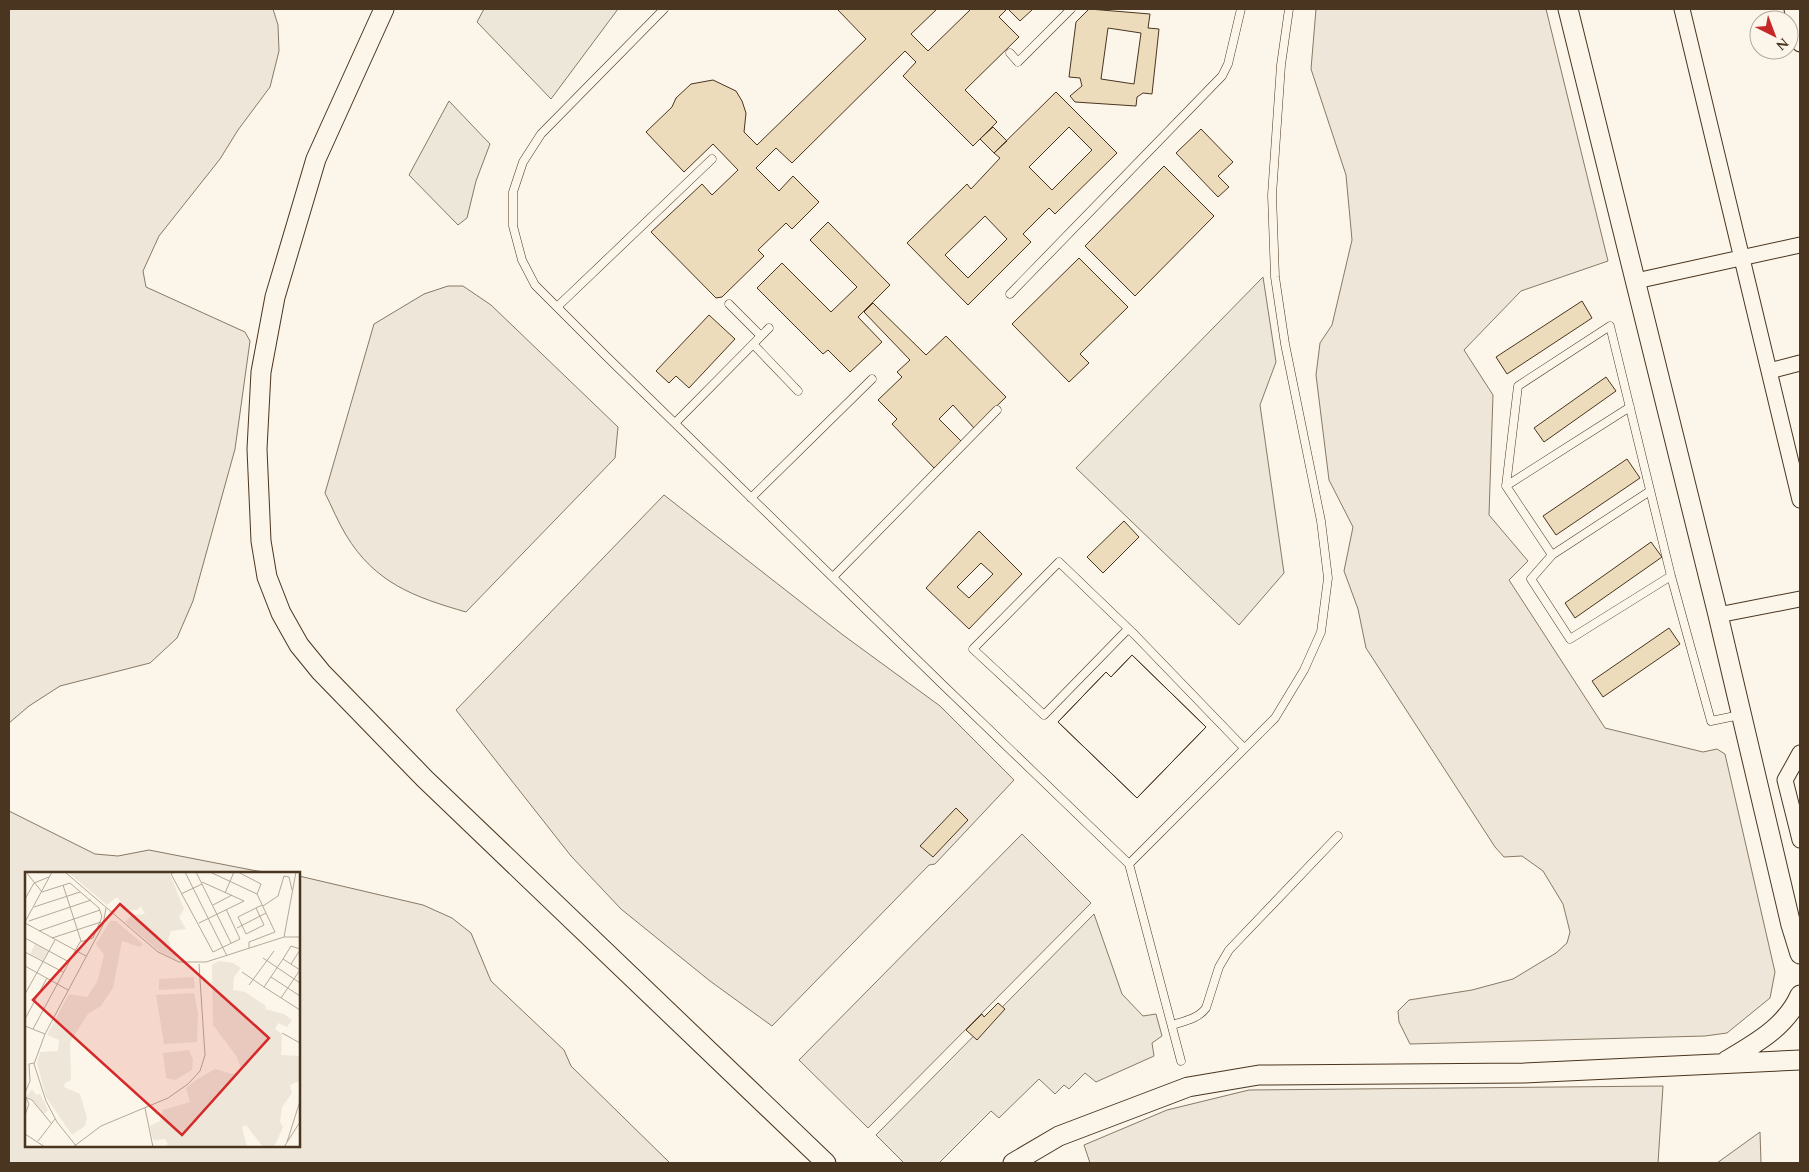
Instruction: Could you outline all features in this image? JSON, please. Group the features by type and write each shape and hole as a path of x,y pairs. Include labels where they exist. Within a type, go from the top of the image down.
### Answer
{"street":[{"path":"384,9 316,160 275,297 261,372 257,448 261,541 267,577 281,613 299,645 322,672 425,779 826,1163"},
{"path":"1568,9 1718,615 1740,715 1791,925 1800,954"},
{"path":"1682,9 1741,259 1798,479 1800,500"},
{"path":"1792,9 1800,44"},
{"path":"1636,281 1800,245"},
{"path":"1769,371 1800,363"},
{"path":"1718,615 1800,599"},
{"path":"1800,753 1785,780 1800,840"},
{"path":"1722,1063 1768,1035 1792,1009 1800,995"},
{"path":"1013,1163 1059,1136 1188,1087 1259,1075 1524,1073 1800,1060"}],"lane":[{"path":"664,9 541,134 522,162 513,192 513,226 522,260 535,285 557,307 942,684 1130,864 1181,1061"},
{"path":"1010,53 1018,62 1070,9"},
{"path":"1010,294 1222,76 1228,64 1240,9"},
{"path":"1130,864 1275,718 1304,670 1321,632 1328,578 1321,521 1285,344 1274,277 1272,195 1282,65 1289,9"},
{"path":"557,307 712,159"},
{"path":"729,304 761,336"},
{"path":"1552,555 1506,486 1518,386 1610,326 1671,576 1711,721 1740,715"},
{"path":"675,423 769,328"},
{"path":"753,344 798,391"},
{"path":"751,498 872,379"},
{"path":"1506,486 1630,407"},
{"path":"833,577 997,410"},
{"path":"1650,491 1552,555 1531,579 1570,639 1671,576"},
{"path":"1128,629 1044,715 973,649 1059,562 1128,629 1244,748"},
{"path":"1172,1025 1202,1014 1206,1008 1219,967 1229,950 1338,836"}],"shaded area":[{"path":"9,9 273,9 278,25 279,51 270,87 238,130 220,159 159,236 143,271 146,287 245,332 250,341 235,449 193,601 177,638 150,663 60,686 29,706 9,723"},
{"path":"484,9 618,9 551,99 477,22"},
{"path":"1316,9 1546,9 1608,261 1521,291 1464,350 1493,395 1489,515 1528,561 1509,580 1605,728 1703,752 1717,749 1725,754 1775,972 1770,998 1727,1033 1705,1036 1410,1044 1399,1022 1398,1011 1409,1000 1472,990 1513,979 1556,953 1567,943 1570,932 1563,904 1543,871 1522,856 1504,857 1495,847 1366,648 1358,609 1344,571 1353,527 1329,480 1316,375 1320,343 1332,325 1352,240 1346,175 1311,69"},
{"path":"449,101 490,144 476,181 467,218 458,225 409,175"},
{"path":"1263,277 1276,362 1260,405 1284,573 1239,625 1076,468"},
{"path":"448,286 463,286 491,305 618,427 615,458 466,612 413,594 383,577 357,551 343,530 325,493 374,324 424,294"},
{"path":"664,495 843,635 940,706 1014,780 935,864 929,865 772,1026 710,981 621,909 571,856 456,710"},
{"path":"9,811 95,854 118,856 149,850 267,872 25,872 25,1147 300,1147 300,876 423,905 452,918 471,933 491,981 564,1050 571,1066 670,1163 9,1163"},
{"path":"1022,834 1091,903 868,1128 799,1060"},
{"path":"1094,914 1122,994 1143,1016 1156,1014 1162,1036 1152,1043 1154,1056 1096,1082 1085,1073 1069,1089 1064,1085 1055,1094 1039,1079 999,1118 991,1111 939,1163 904,1163 876,1135"},
{"path":"1663,1086 1658,1163 1090,1163 1084,1145 1167,1110 1249,1090"},
{"path":"1760,1132 1761,1163 1717,1163"}],"building":[{"path":"837,9 937,9 911,34 928,51 971,9 1007,9 999,17 1019,37 965,90 997,122 973,146 903,76 916,62 905,51 792,163 776,148 756,168 779,191 793,176 819,202 792,229 786,223 758,250 764,256 722,297 716,298 651,232 702,184 712,195 738,170 713,144 684,172 646,132 672,107 676,98 691,84 713,80 736,91 746,113 744,132 757,145 866,39"},
{"path":"1008,9 1033,9 1020,21"},
{"path":"1089,9 1150,14 1148,28 1159,29 1152,94 1143,93 1137,97 1136,106 1075,102 1070,96 1082,86 1080,78 1069,77 1076,22","holes":["1108,28 1141,33 1134,84 1101,79"]},
{"path":"1056,92 1117,153 1055,214 1049,208 1023,234 1031,242 968,305 907,243 967,184 971,189 1000,158 994,153","holes":["1069,127 1092,150 1052,190 1029,167","985,216 1007,239 968,278 945,255"]},
{"path":"993,127 1007,141 994,153 980,139"},
{"path":"1201,129 1233,162 1218,176 1229,187 1218,197 1176,153"},
{"path":"1164,166 1214,216 1135,296 1085,246"},
{"path":"828,222 890,285 858,317 882,342 850,372 828,350 823,354 757,288 782,263 831,312 857,287 810,240"},
{"path":"1079,258 1128,307 1080,354 1089,363 1069,382 1012,324"},
{"path":"1582,301 1592,318 1507,374 1496,357"},
{"path":"873,303 926,355 946,336 1006,397 974,428 953,405 939,419 961,441 934,468 892,424 897,419 878,400 902,377 897,372 910,360 864,312"},
{"path":"709,315 735,339 689,388 676,376 669,383 656,371"},
{"path":"1606,377 1616,391 1544,442 1534,428"},
{"path":"1627,459 1640,478 1556,535 1543,516"},
{"path":"1124,521 1139,537 1103,573 1087,557"},
{"path":"979,531 1022,574 969,629 926,588","holes":["981,563 993,574 969,598 957,587"]},
{"path":"1651,542 1662,557 1575,618 1565,603"},
{"path":"1669,628 1680,644 1603,697 1592,681"},
{"path":"1132,655 1206,727 1137,798 1058,722 1106,672 1111,677"},
{"path":"1132,655 1206,727 1137,798 1058,722 1106,672 1111,677"},
{"path":"956,808 968,820 933,857 920,846"},
{"path":"998,1003 1005,1009 977,1040 966,1030 982,1014 984,1017"}]}
